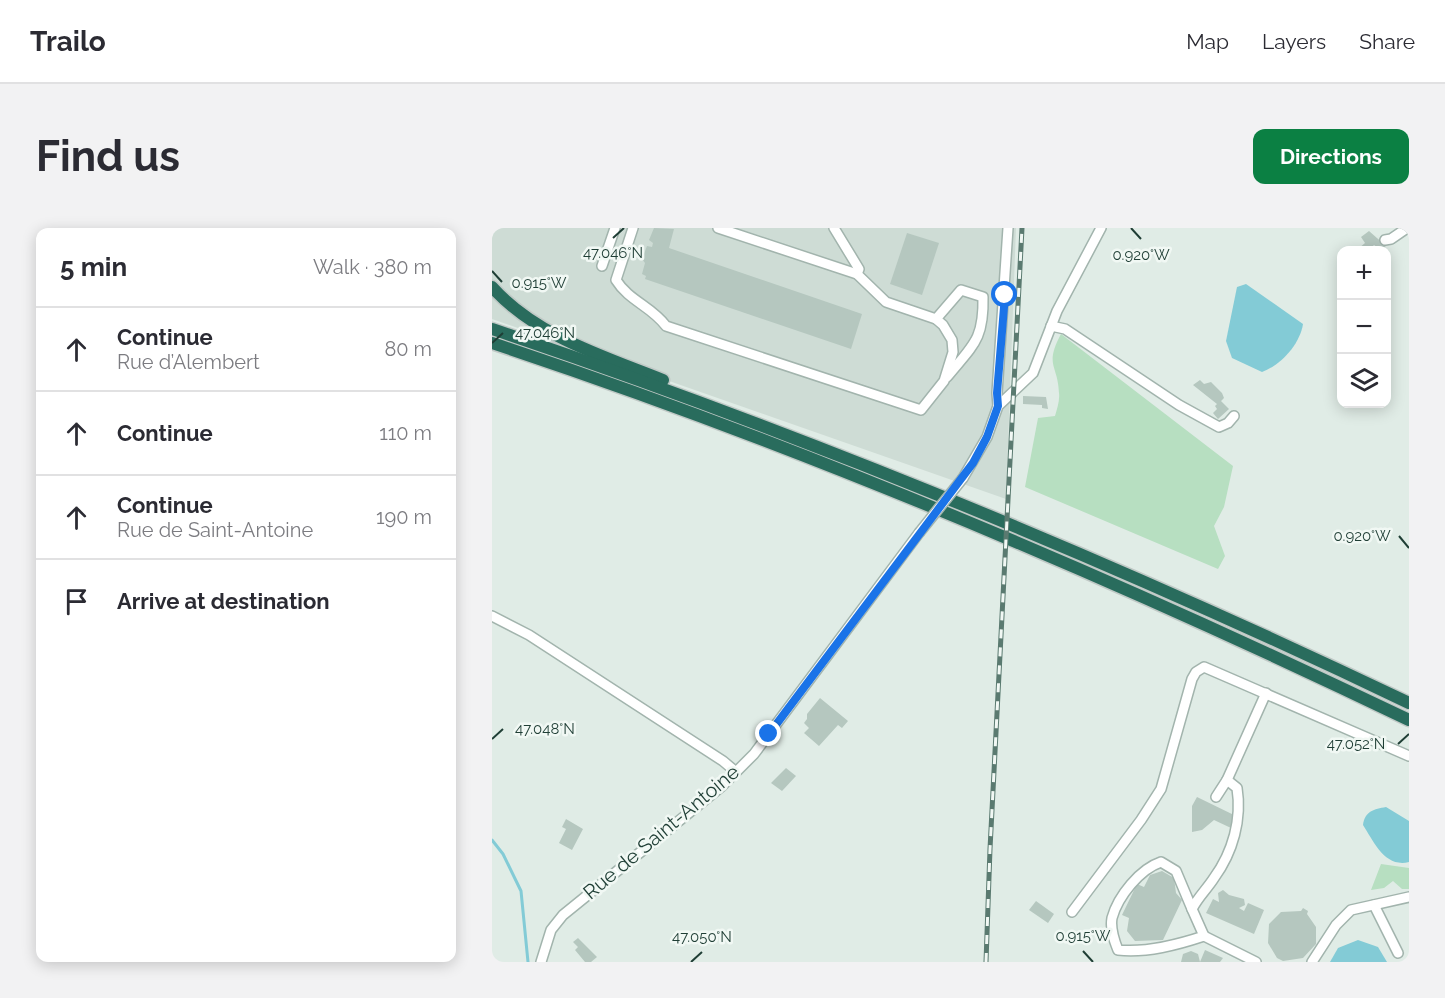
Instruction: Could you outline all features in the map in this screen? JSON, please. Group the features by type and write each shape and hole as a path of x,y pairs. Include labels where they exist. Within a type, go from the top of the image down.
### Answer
{"highway":[{"path":"492,287 523,315 555,335 680,386 691,397"},
{"path":"492,329 691,397 1043,536 1224,616 1409,703"},
{"path":"492,343 753,437 1014,541 1240,640 1409,720"}],"street":[{"path":"602,266 615,228"},
{"path":"633,228 616,280 623,292 656,312 666,326 921,410 979,337 984,323 983,297 960,290 936,319"},
{"path":"718,228 857,274 886,302 936,319 943,325 952,340 952,352 944,381"},
{"path":"834,228 859,269 857,274"},
{"path":"998,406 1008,228"},
{"path":"998,406 1033,374 1051,326 1084,256 1101,228"},
{"path":"1385,240 1392,239 1407,228"},
{"path":"1051,326 1065,329 1179,405 1219,427 1228,423 1234,416"},
{"name":"Rue de Saint-Antoine","path":"541,962 551,930 575,903 670,830 736,772 769,734 919,532 963,478 987,437 998,406"},
{"path":"492,616 529,635 723,760 736,772"},
{"path":"1072,912 1142,820 1157,795 1165,777 1192,679 1196,672 1204,667 1409,756"},
{"path":"1216,797 1227,780 1266,693"},
{"path":"1192,909 1198,896 1215,878 1229,852 1235,832 1240,808 1237,788 1227,780"},
{"path":"1203,936 1183,943 1132,951 1118,950 1112,936 1112,918 1135,878 1146,867 1161,862 1176,871 1203,936 1250,961"},
{"path":"1312,962 1336,925 1351,910 1409,897"},
{"path":"1374,905 1398,953"}],"shaded area":[{"path":"492,228 1016,228 1006,499 492,319"}],"green space":[{"path":"1061,334 1233,466 1224,507 1214,526 1225,556 1218,569 1025,487 1038,418 1055,416 1058,404 1058,383 1053,365 1053,353"},
{"path":"1381,864 1409,868 1409,889 1402,889 1393,881 1384,888 1371,890"}],"water":[{"path":"1246,284 1303,324 1294,346 1283,359 1262,372 1232,358 1226,341 1237,287"},
{"path":"1386,807 1409,821 1409,862 1401,863 1387,857 1376,846 1363,825 1371,812"},
{"path":"1358,940 1378,947 1387,962 1330,962 1338,948"}],"building":[{"path":"654,228 674,229 669,248 862,314 851,349 645,279 646,276 642,274 645,263 642,259 647,246 652,247 653,243 649,240"},
{"path":"1369,231 1386,246 1362,246 1365,243 1361,237"},
{"path":"907,233 939,243 922,295 890,284"},
{"path":"1200,380 1204,384 1211,382 1222,393 1224,398 1221,401 1229,409 1218,419 1213,413 1217,409 1215,406 1217,404 1193,385"},
{"path":"1023,396 1046,397 1048,409 1042,408 1042,405 1023,404"},
{"path":"820,698 848,721 842,728 838,725 819,746 804,733 809,728 804,723 807,714"},
{"path":"786,768 796,776 782,791 771,783"},
{"path":"1197,797 1236,816 1231,828 1214,820 1202,830 1192,832 1192,806"},
{"path":"566,819 583,829 572,850 559,843 566,829 562,827"},
{"path":"1162,871 1174,878 1176,893 1182,900 1163,940 1135,941 1127,931 1129,918 1122,915 1137,884 1144,887 1150,875"},
{"path":"1223,890 1229,895 1244,899 1245,905 1239,908 1244,911 1248,903 1264,910 1254,934 1206,913 1213,899 1219,902 1218,893"},
{"path":"1036,901 1054,914 1048,923 1029,910"},
{"path":"1303,908 1308,911 1307,914 1316,927 1316,944 1303,958 1283,961 1277,958 1268,943 1269,924 1281,912 1301,911"},
{"path":"578,938 597,957 591,962 585,962 575,950 578,947 573,942"},
{"path":"1205,950 1223,958 1220,962 1200,962"},
{"path":"1191,951 1198,954 1200,962 1181,962 1183,954"}],"waterway":[{"path":"492,840 503,854 521,891 528,962"}],"railway":[{"path":"986,962 1022,228"}],"route":[{"path":"769,734 919,532 963,478 987,437 998,406 997,393 1005,295"}]}
